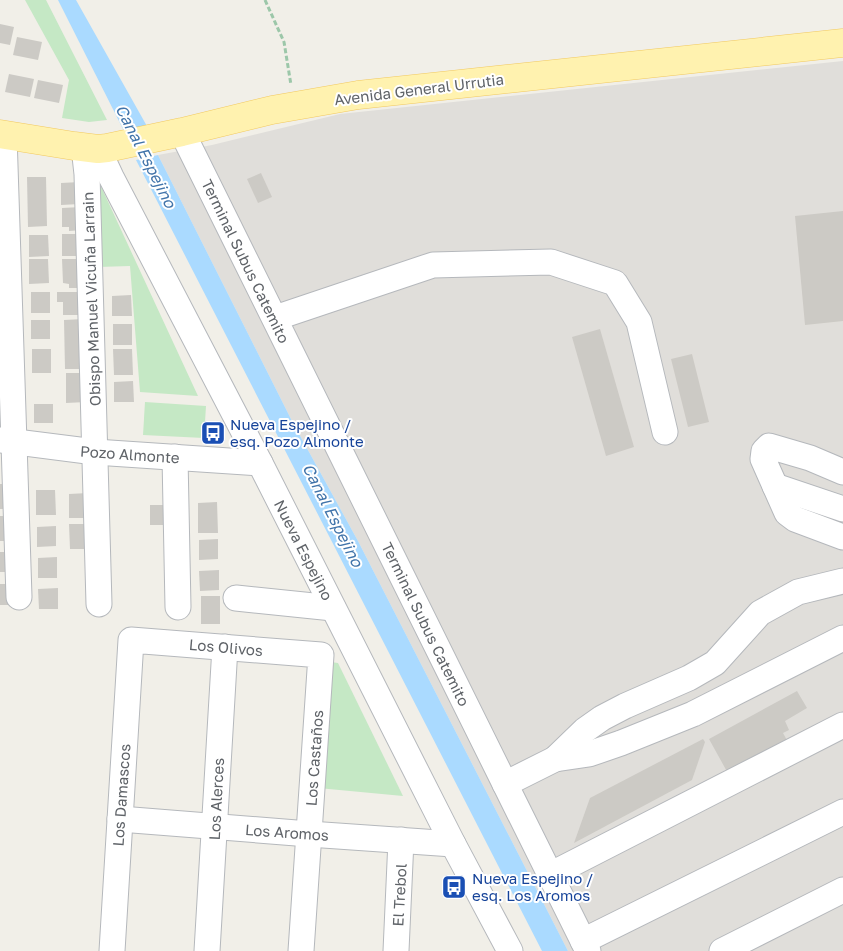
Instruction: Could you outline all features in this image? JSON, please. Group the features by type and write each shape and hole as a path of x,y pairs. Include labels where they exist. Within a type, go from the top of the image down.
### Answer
{"main road":[{"name":"Avenida General Urrutia","path":"2,135 101,147 174,134 272,110 391,90 843,43"}],"street":[{"name":"Terminal Subus Catemito","path":"174,134 275,318 586,946"},
{"path":"2,135 7,441 19,597"},
{"name":"Obispo Manuel Vicuña Larrain","path":"99,604 87,174 101,147"},
{"name":"Nueva Espejino","path":"101,147 111,177 260,463 453,844 510,951"},
{"path":"275,318 433,266 551,262 615,283 639,322 665,432"},
{"name":"Pozo Almonte","path":"7,441 95,452 260,463"},
{"path":"843,472 810,458 769,446 764,451 763,459 787,513 795,519 843,537"},
{"path":"175,457 178,607"},
{"path":"775,486 843,509"},
{"path":"505,784 555,759 585,730 602,718 689,678 715,663 760,613 798,592 843,581"},
{"path":"236,598 333,608"},
{"path":"555,759 589,754 693,714 843,638"},
{"name":"Los Olivos","path":"131,640 321,655"},
{"name":"Los Damascos","path":"112,951 131,640"},
{"name":"Los Alerces","path":"207,951 225,647"},
{"name":"Los Castaños","path":"301,951 321,655"},
{"path":"550,875 843,725"},
{"path":"586,946 843,812"},
{"name":"Los Aromos","path":"120,819 453,844"},
{"name":"El Trebol","path":"396,951 401,840"},
{"path":"722,951 843,890"}],"path":[{"path":"266,0 284,42 295,106"}],"shaded area":[{"path":"843,61 843,951 568,951 358,541 292,421 158,155 212,145 340,114"}],"green space":[{"path":"25,0 46,0 107,120 89,122 62,118 69,80"},
{"path":"98,180 198,396 140,392 130,266 98,267"},
{"path":"145,402 206,406 204,438 143,435"},
{"path":"331,662 338,663 403,796 318,788"}],"water":[{"path":"58,0 76,0 148,128 125,133"},
{"name":"Canal Espejino","path":"158,155 292,421 358,541 568,951 542,951 136,160"}],"building":[{"path":"0,24 14,27 10,45 0,43"},
{"path":"17,37 42,42 38,60 13,55"},
{"path":"9,74 34,79 30,97 5,92"},
{"path":"38,80 63,85 59,103 34,98"},
{"path":"261,173 272,197 258,203 247,179"},
{"path":"27,177 46,177 47,226 28,227"},
{"path":"80,182 80,204 61,205 61,183"},
{"path":"81,207 82,230 69,231 69,227 62,227 62,208"},
{"path":"843,211 843,321 805,325 795,216"},
{"path":"62,234 81,234 81,256 62,256"},
{"path":"29,235 48,235 49,256 29,257"},
{"path":"29,259 48,259 49,283 29,284"},
{"path":"62,259 82,259 89,288 69,288 69,284 63,283"},
{"path":"31,292 50,292 50,313 31,313"},
{"path":"57,292 82,292 83,315 63,315 63,302 57,302"},
{"path":"131,295 132,316 112,316 112,296"},
{"path":"84,319 84,369 65,369 64,320"},
{"path":"31,320 50,320 50,339 31,339"},
{"path":"113,324 132,324 132,345 113,345"},
{"path":"600,329 634,447 606,456 572,337"},
{"path":"32,349 51,349 51,373 32,373"},
{"path":"113,349 132,349 133,375 114,375"},
{"path":"692,354 709,422 688,427 671,359"},
{"path":"66,373 85,373 86,402 66,403"},
{"path":"133,381 134,402 114,402 114,382"},
{"path":"34,404 53,404 53,423 34,423"},
{"path":"0,484 6,484 7,509 0,509"},
{"path":"36,490 55,490 56,515 36,515"},
{"path":"88,493 88,518 69,518 69,494"},
{"path":"217,502 218,533 198,533 198,503"},
{"path":"150,505 169,505 169,525 150,525"},
{"path":"0,516 8,516 8,541 0,541"},
{"path":"69,524 89,524 89,549 70,549"},
{"path":"56,526 56,546 37,547 37,527"},
{"path":"218,539 218,559 199,560 199,540"},
{"path":"0,552 9,552 9,572 0,572"},
{"path":"57,557 57,578 38,578 38,558"},
{"path":"219,570 219,590 200,591 199,571"},
{"path":"0,584 9,584 10,605 0,605"},
{"path":"58,588 58,609 39,609 38,589"},
{"path":"201,596 220,596 220,624 201,624"},
{"path":"797,691 807,708 785,721 789,730 783,733 789,744 730,777 709,739"},
{"path":"703,739 705,742 692,780 574,843 590,798"}],"place":[{"name":"Nueva Espejino / esq. Pozo Almonte","path":"213,433"},
{"name":"Nueva Espejino / esq. Los Aromos","path":"454,887"}]}
